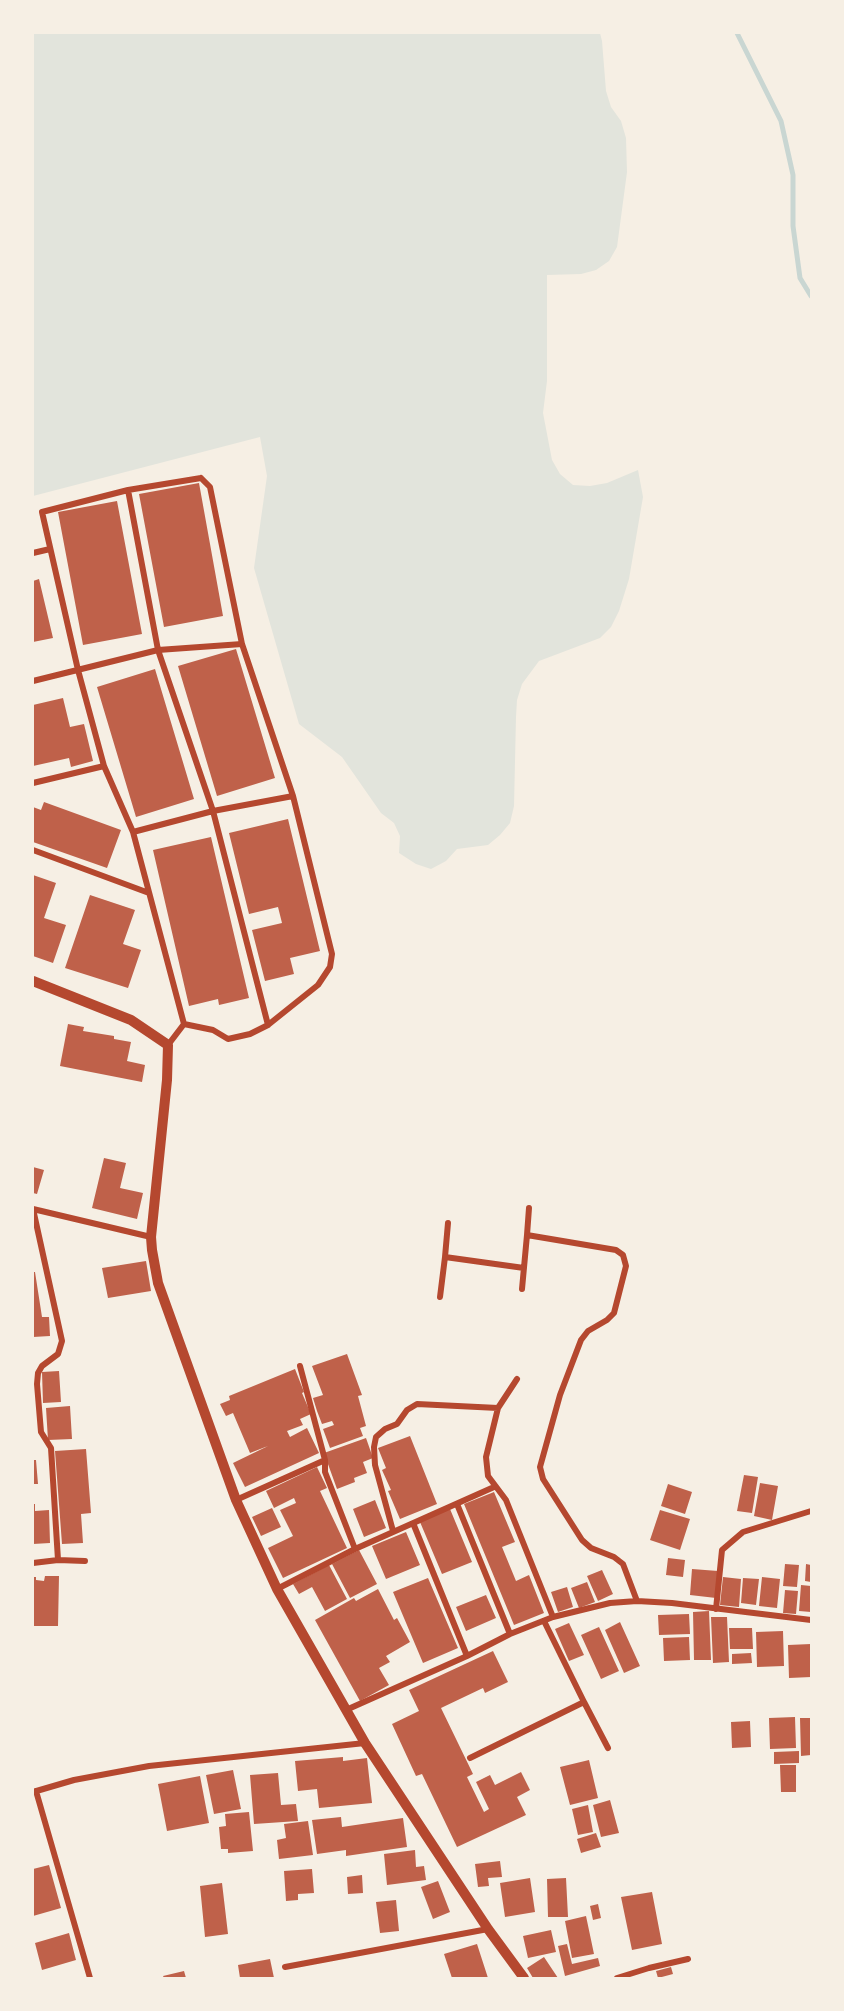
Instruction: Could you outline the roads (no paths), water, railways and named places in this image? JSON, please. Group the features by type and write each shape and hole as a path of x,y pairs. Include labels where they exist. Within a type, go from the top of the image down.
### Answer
{"street":[{"path":"201,478 208,482 242,644 293,796 332,954 330,967 318,985 267,1025 250,1034 228,1040 213,1030 184,1024 133,832 104,766 78,670 42,512 128,490 201,478"},
{"path":"128,490 158,650 213,811 267,1025"},
{"path":"33,553 50,549"},
{"path":"33,681 158,650 242,644"},
{"path":"33,783 104,766"},
{"path":"133,832 213,811 293,796"},
{"path":"33,850 149,893"},
{"path":"33,981 130,1020 168,1045"},
{"path":"184,1024 168,1045 167,1080 151,1237 158,1283 236,1500 277,1589 365,1743 488,1929 524,1978"},
{"path":"522,1289 529,1208"},
{"path":"58,1560 51,1448 41,1432 38,1373 42,1366 58,1354 62,1341 33,1209 151,1237"},
{"path":"440,1297 448,1223"},
{"path":"527,1235 616,1250 623,1255 626,1266 614,1313 588,1331 581,1340 560,1395 540,1467 543,1479 582,1540 591,1548 614,1557 622,1564 637,1601"},
{"path":"445,1257 524,1268"},
{"path":"300,1366 325,1460 325,1472 355,1549"},
{"path":"517,1379 498,1408 486,1457 488,1476 506,1500 553,1617"},
{"path":"393,1531 375,1465 376,1437 385,1429 397,1424 407,1410 417,1404 498,1408"},
{"path":"236,1500 325,1460"},
{"path":"277,1589 393,1531 494,1487"},
{"path":"457,1504 510,1634"},
{"path":"716,1609 722,1550 743,1532 811,1511"},
{"path":"413,1523 467,1656"},
{"path":"33,1563 58,1560 85,1561"},
{"path":"346,1710 467,1656 510,1634 553,1617 610,1604 637,1601 811,1620"},
{"path":"544,1621 608,1748"},
{"path":"470,1758 584,1702"},
{"path":"90,1978 34,1792 74,1780 149,1766 365,1743"},
{"path":"285,1968 488,1929"},
{"path":"617,1978 688,1959"}],"waterway":[{"path":"737,33 781,121 793,175 793,226 800,278 811,296"}]}
